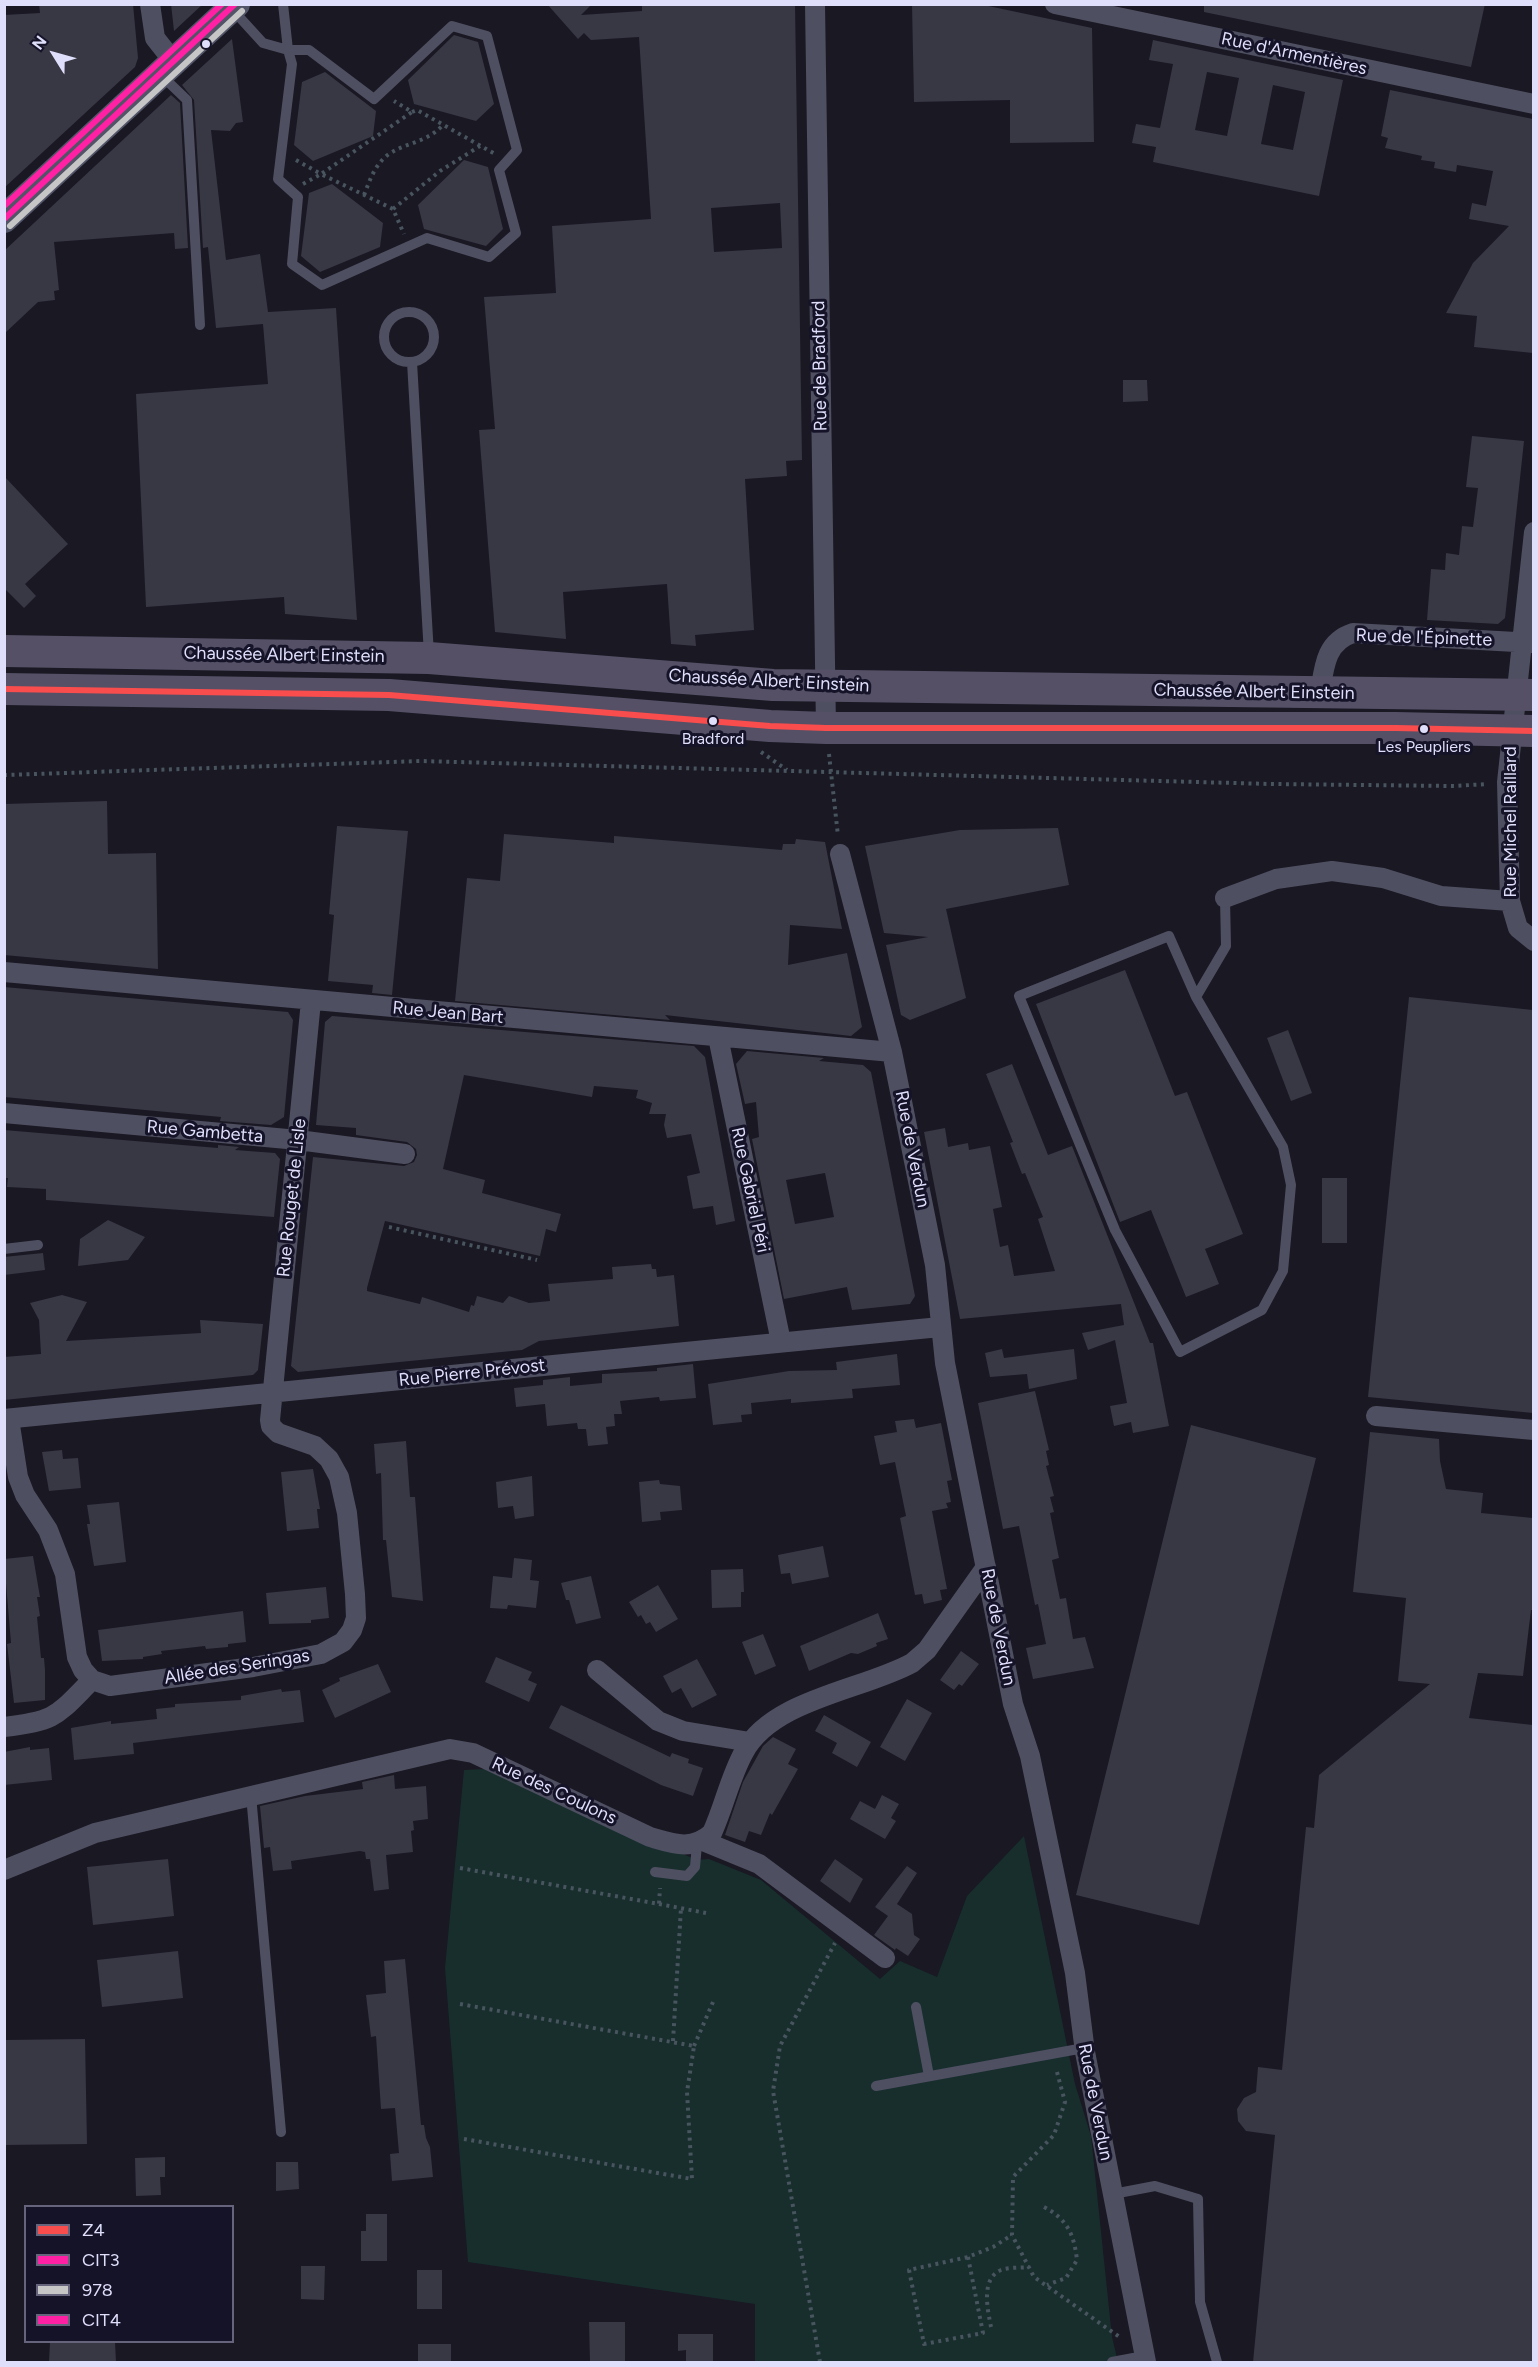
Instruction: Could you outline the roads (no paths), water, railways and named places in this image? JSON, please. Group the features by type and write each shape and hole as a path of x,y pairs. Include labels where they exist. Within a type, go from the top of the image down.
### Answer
{"main road":[{"path":"4,219 234,7"},
{"name":"Chaussée Albert Einstein","path":"4,651 429,658 689,679 825,686 1524,695"},
{"name":"Chaussée Albert Einstein","path":"4,689 390,695 770,726 828,743 1396,728 1522,731"}],"street":[{"path":"150,4 155,38 167,68"},
{"name":"Rue de Bradford","path":"815,4 825,686 828,743"},
{"name":"Rue d'Armentières","path":"1055,4 1533,104"},
{"name":"Rue Michel Raillard","path":"1533,532 1522,731 1507,782 1510,901 1518,928 1533,940"},
{"name":"Rue de l'Épinette","path":"1320,693 1332,646 1342,637 1353,633 1528,642"},
{"name":"Rue de Verdun","path":"840,855 892,1052 935,1265 945,1363 1013,1704 1030,1756 1075,1973 1084,2048 1145,2359"},
{"path":"1225,898 1276,879 1332,871 1383,878 1441,896 1510,901"},
{"name":"Rue Jean Bart","path":"4,972 892,1052"},
{"name":"Rue Rouget de Lisle","path":"272,1395 311,1001"},
{"name":"Rue Gabriel Péri","path":"718,1037 781,1342"},
{"name":"Rue Gambetta","path":"4,1113 298,1140 405,1154"},
{"name":"Rue Pierre Prévost","path":"7,1419 272,1395 940,1327"},
{"name":"Allée des Seringas","path":"92,1680 111,1686 283,1662 321,1654 343,1641 352,1630 356,1618 356,1594 347,1513 339,1477 329,1459 315,1446 273,1430 270,1420 272,1395"},
{"path":"1376,1416 1533,1430"},
{"path":"4,1727 40,1723 54,1718 92,1680 83,1670 77,1657 68,1593 58,1549 25,1495 18,1477 7,1419"},
{"path":"700,1843 712,1833 743,1752 750,1742 769,1724 786,1713 912,1663 927,1650 986,1567"},
{"path":"597,1670 639,1707 664,1724 683,1731 750,1742"},
{"name":"Rue des Coulons","path":"4,1870 95,1833 438,1750 462,1750 512,1770 650,1837 680,1845 700,1843 759,1864 885,1958"}],"lane":[{"path":"234,7 263,43 288,50 309,50 374,99 452,26 487,36 517,150 500,170 516,233 489,257 427,238 322,285 292,264 298,197 279,179 292,64 288,50 284,4"},
{"path":"167,68 187,100 200,325"},
{"path":"407,312 426,319 431,325 434,338 425,357 412,362 398,359 385,343 389,323 407,312"},
{"path":"412,362 429,658"},
{"path":"1196,997 1226,946 1225,898"},
{"path":"1169,936 1196,997 1283,1147 1291,1185 1283,1271 1262,1310 1180,1352 1115,1230 1019,996 1169,936"},
{"path":"4,1249 38,1245"},
{"path":"251,1796 280,2132"},
{"path":"658,1872 687,1876 695,1867 700,1843"},
{"path":"916,2007 929,2076"},
{"path":"876,2086 1084,2048"},
{"path":"1113,2194 1155,2186 1198,2199 1200,2302 1217,2362"},
{"path":"1112,2362 1145,2359"}],"place":[{"name":"Bradford","path":"713,721"},
{"name":"Les Peupliers","path":"1424,729"}]}
